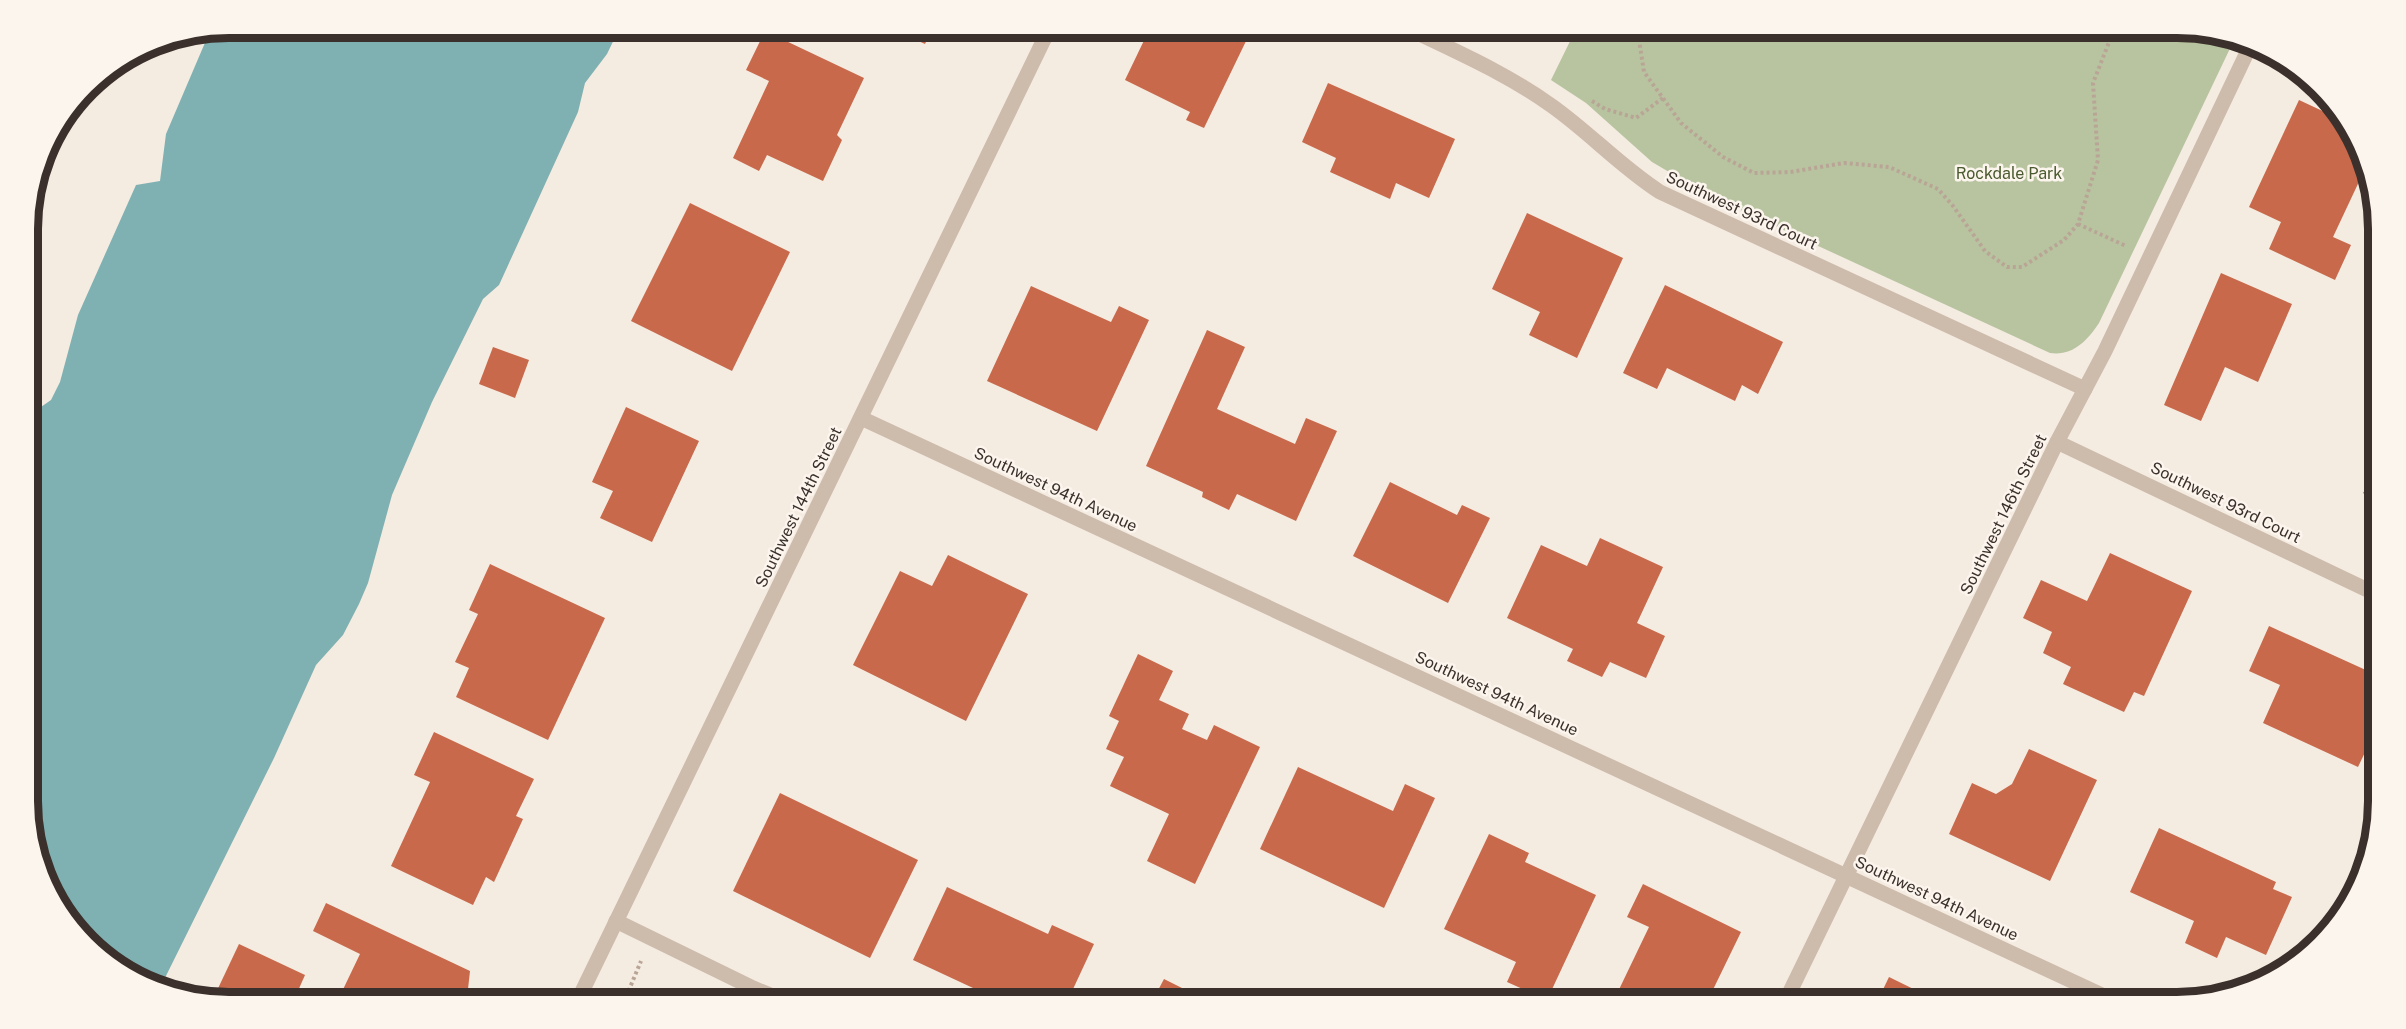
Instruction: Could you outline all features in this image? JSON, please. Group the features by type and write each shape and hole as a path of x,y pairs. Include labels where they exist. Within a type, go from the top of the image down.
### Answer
{"street":[{"name":"Southwest 144th Street","path":"583,992 1045,37"},
{"name":"Southwest 93rd Court","path":"1426,37 1481,63 1528,90 1571,120 1628,170 1660,192 2085,389"},
{"name":"Southwest 146th Street","path":"1790,991 2248,51"},
{"name":"Southwest 94th Avenue","path":"861,418 2093,991"},
{"name":"Southwest 93rd Court","path":"2057,442 2368,590"},
{"path":"616,921 762,992"}],"path":[{"path":"1639,37 1644,72 1681,123 1723,157 1755,172 1790,172 1844,163 1888,167 1938,189 1985,251 2007,267 2022,267 2044,254 2064,240 2078,224 2098,160 2093,83 2111,37"},
{"path":"1587,105 1592,101 1605,109 1636,117 1663,98"},
{"path":"2078,224 2134,249"},
{"path":"628,992 645,952"}],"green space":[{"name":"Rockdale Park","path":"1572,37 2178,37 2203,39 2231,46 2099,323 2079,346 2058,353 2050,353 1710,196 1652,162 1586,103 1551,80"}],"water":[{"path":"615,37 607,54 585,83 578,112 499,285 483,299 432,402 392,495 368,583 359,604 343,635 316,665 274,758 164,980 133,966 93,936 63,896 44,850 37,801 38,409 51,400 60,382 78,315 136,185 160,181 166,134 207,39"}],"building":[{"path":"762,37 778,37 864,78 837,135 842,140 823,181 767,155 759,171 733,158 769,81 746,70"},
{"path":"910,37 928,37 925,44"},
{"path":"1146,37 1243,37 1247,39 1204,128 1186,120 1190,112 1125,80"},
{"path":"1328,83 1455,139 1429,198 1396,183 1390,199 1330,172 1336,158 1302,142"},
{"path":"2299,100 2331,115 2354,155 2361,177 2333,237 2351,245 2335,280 2269,249 2281,222 2249,207"},
{"path":"690,203 790,252 732,371 631,321"},
{"path":"1527,213 1623,258 1577,358 1529,335 1540,312 1492,289"},
{"path":"2221,273 2292,304 2258,382 2225,367 2201,421 2164,405"},
{"path":"1665,285 1783,342 1758,394 1742,385 1735,401 1667,368 1657,389 1623,373"},
{"path":"1031,286 1111,322 1119,306 1149,320 1097,431 987,381"},
{"path":"1207,330 1245,347 1217,409 1295,444 1306,418 1337,431 1296,521 1237,494 1229,510 1202,497 1203,492 1146,466"},
{"path":"493,347 529,360 515,398 479,384"},
{"path":"626,407 699,441 652,542 600,518 613,491 592,482"},
{"path":"1390,482 1457,515 1462,505 1490,518 1448,603 1353,556"},
{"path":"2368,486 2368,497 2363,493"},
{"path":"1600,538 1663,567 1637,623 1665,636 1646,678 1610,662 1602,677 1567,661 1573,649 1507,618 1541,545 1587,566"},
{"path":"2110,553 2192,591 2144,696 2134,692 2124,712 2063,684 2071,667 2043,653 2052,632 2023,618 2041,580 2087,601"},
{"path":"948,555 1028,594 966,721 853,665 900,571 932,586"},
{"path":"490,564 605,618 548,740 456,697 469,668 455,662 478,614 469,610"},
{"path":"2269,626 2368,671 2368,746 2358,767 2263,723 2280,685 2249,671"},
{"path":"1138,654 1173,671 1159,700 1189,714 1182,729 1207,740 1214,725 1260,747 1195,884 1147,861 1169,814 1110,786 1124,757 1106,749 1119,721 1109,716"},
{"path":"434,732 534,779 516,816 523,819 494,882 486,877 473,905 391,866 430,782 414,775"},
{"path":"2029,749 2097,780 2050,881 1949,834 1972,783 1996,794 2012,784"},
{"path":"1298,767 1393,811 1405,784 1435,798 1384,908 1260,849"},
{"path":"780,793 918,860 870,958 733,891"},
{"path":"2159,828 2276,882 2273,889 2292,897 2266,955 2226,937 2217,958 2185,943 2194,921 2130,892"},
{"path":"1489,834 1529,853 1525,862 1596,895 1551,991 1528,991 1507,982 1516,962 1444,929"},
{"path":"1643,884 1741,932 1712,991 1618,991 1649,927 1627,917"},
{"path":"947,887 1048,934 1052,925 1094,944 1072,992 981,992 913,960"},
{"path":"326,903 470,971 468,992 342,992 360,954 313,931"},
{"path":"239,944 305,975 297,992 217,991"},
{"path":"1889,977 1918,991 1882,991"},
{"path":"1164,979 1189,992 1157,992"}]}
